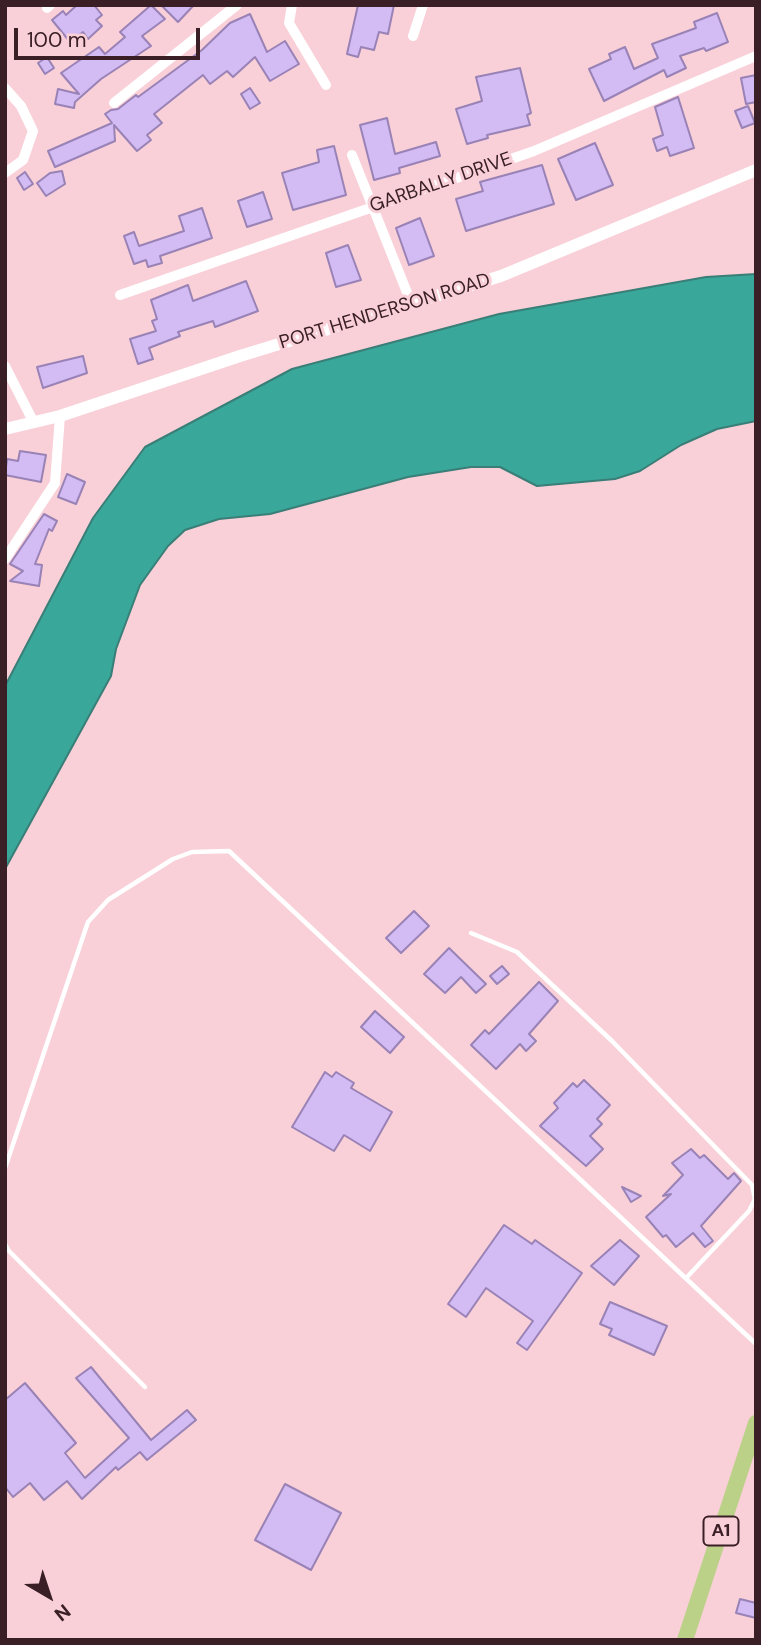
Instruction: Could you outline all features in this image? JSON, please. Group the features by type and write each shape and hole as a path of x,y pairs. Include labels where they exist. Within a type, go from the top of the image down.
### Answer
{"main road":[{"name":"A1","path":"685,1640 756,1423"}],"street":[{"path":"114,103 237,5"},
{"path":"292,5 289,23 326,85"},
{"path":"413,36 423,5"},
{"name":"GARBALLY DRIVE","path":"120,295 534,151 756,56"},
{"path":"5,88 22,106 33,131 23,160 5,173"},
{"path":"352,155 412,305"},
{"name":"PORT HENDERSON ROAD","path":"7,429 60,416 240,356 501,276 756,170"},
{"path":"5,366 34,423"},
{"path":"5,559 55,484 60,416"}],"lane":[{"path":"5,1168 88,922 108,900 173,859 192,852 229,851 756,1344"},
{"path":"471,933 517,952 612,1041 752,1185 755,1199 749,1211 687,1277"},
{"path":"5,1244 145,1387"}],"shaded area":[{"path":"756,274 756,421 717,429 681,445 640,471 615,479 537,486 500,467 471,467 408,477 270,514 219,519 185,530 168,546 140,585 116,649 111,676 5,869 5,686 93,518 145,447 292,369 499,314 706,277"}],"building":[{"path":"77,5 94,5 102,15 96,20 102,26 88,39 83,32 70,42 52,20 63,11 66,15"},
{"path":"151,5 165,19 142,36 151,46 101,79 75,102 74,108 55,104 58,89 79,94 61,73 99,47 105,54 125,37 120,32"},
{"path":"161,5 194,5 178,22"},
{"path":"358,5 394,5 388,34 379,32 374,50 361,47 358,57 347,54"},
{"path":"717,13 728,42 706,51 704,48 680,56 686,68 667,77 664,70 604,101 589,69 611,59 609,54 625,47 634,69 658,58 652,44 696,28 694,22"},
{"path":"250,14 267,52 285,41 299,64 270,81 255,57 233,77 227,71 210,84 203,75 154,114 162,123 147,135 151,140 137,151 114,125 115,141 55,167 48,151 112,123 105,114 118,109 136,95 138,97 202,50 230,23"},
{"path":"47,57 54,68 45,74 38,63"},
{"path":"520,68 531,113 527,115 530,125 487,135 488,138 467,144 456,109 482,101 476,77"},
{"path":"756,75 756,102 746,104 741,78"},
{"path":"250,88 260,103 250,109 241,94"},
{"path":"678,97 694,148 670,156 667,147 657,151 653,139 663,135 655,107"},
{"path":"748,106 755,123 742,128 735,111"},
{"path":"387,118 395,154 436,142 440,156 399,168 400,173 374,180 360,125"},
{"path":"595,143 613,185 576,200 558,159"},
{"path":"334,146 346,195 293,210 282,173 319,162 317,150"},
{"path":"542,165 554,204 466,231 456,199 483,191 480,182"},
{"path":"62,171 65,184 46,196 37,183 50,173"},
{"path":"25,172 33,184 24,190 17,178"},
{"path":"263,192 272,219 247,227 238,201"},
{"path":"202,208 212,238 160,256 162,263 148,267 146,260 134,264 124,236 134,232 139,246 184,231 179,216"},
{"path":"420,218 434,256 409,265 396,228"},
{"path":"348,245 361,280 336,287 326,253"},
{"path":"246,281 258,311 215,327 213,321 178,332 180,336 149,348 153,359 138,364 130,339 156,331 152,321 157,319 151,300 188,285 193,301"},
{"path":"83,356 87,373 43,388 37,367"},
{"path":"20,451 46,455 41,482 5,475 7,459 18,461"},
{"path":"67,474 85,482 76,504 58,497"},
{"path":"44,514 57,521 52,531 49,529 35,564 42,565 39,586 10,581 23,571 10,564"},
{"path":"414,911 429,926 401,953 386,938"},
{"path":"449,948 486,984 476,993 461,977 445,993 424,974"},
{"path":"502,966 509,974 497,984 490,976"},
{"path":"539,982 558,1001 529,1034 536,1041 526,1051 520,1044 496,1069 471,1045 485,1030 489,1034"},
{"path":"375,1011 404,1037 390,1053 361,1027"},
{"path":"325,1072 332,1077 336,1072 354,1083 351,1088 392,1112 370,1151 344,1135 334,1151 292,1127"},
{"path":"584,1080 610,1105 597,1119 602,1124 590,1136 603,1149 586,1166 540,1126 558,1108 554,1103 573,1083 577,1087"},
{"path":"691,1149 700,1158 704,1155 728,1179 734,1173 741,1181 701,1226 713,1241 705,1247 693,1233 676,1247 666,1235 663,1237 646,1217 671,1194 663,1196 683,1175 672,1163"},
{"path":"622,1187 641,1196 631,1202"},
{"path":"504,1225 532,1244 535,1240 582,1273 527,1350 517,1343 533,1321 486,1288 466,1317 448,1304"},
{"path":"620,1240 639,1256 614,1285 591,1266"},
{"path":"610,1302 667,1326 654,1355 609,1335 612,1329 600,1324"},
{"path":"91,1367 151,1440 187,1410 196,1420 147,1460 140,1452 118,1470 116,1467 82,1499 67,1481 44,1500 30,1483 13,1497 5,1487 5,1400 25,1383 76,1443 65,1453 85,1478 129,1438 76,1378"},
{"path":"285,1484 341,1513 311,1570 255,1540"},
{"path":"740,1599 756,1603 756,1618 736,1613"}]}
